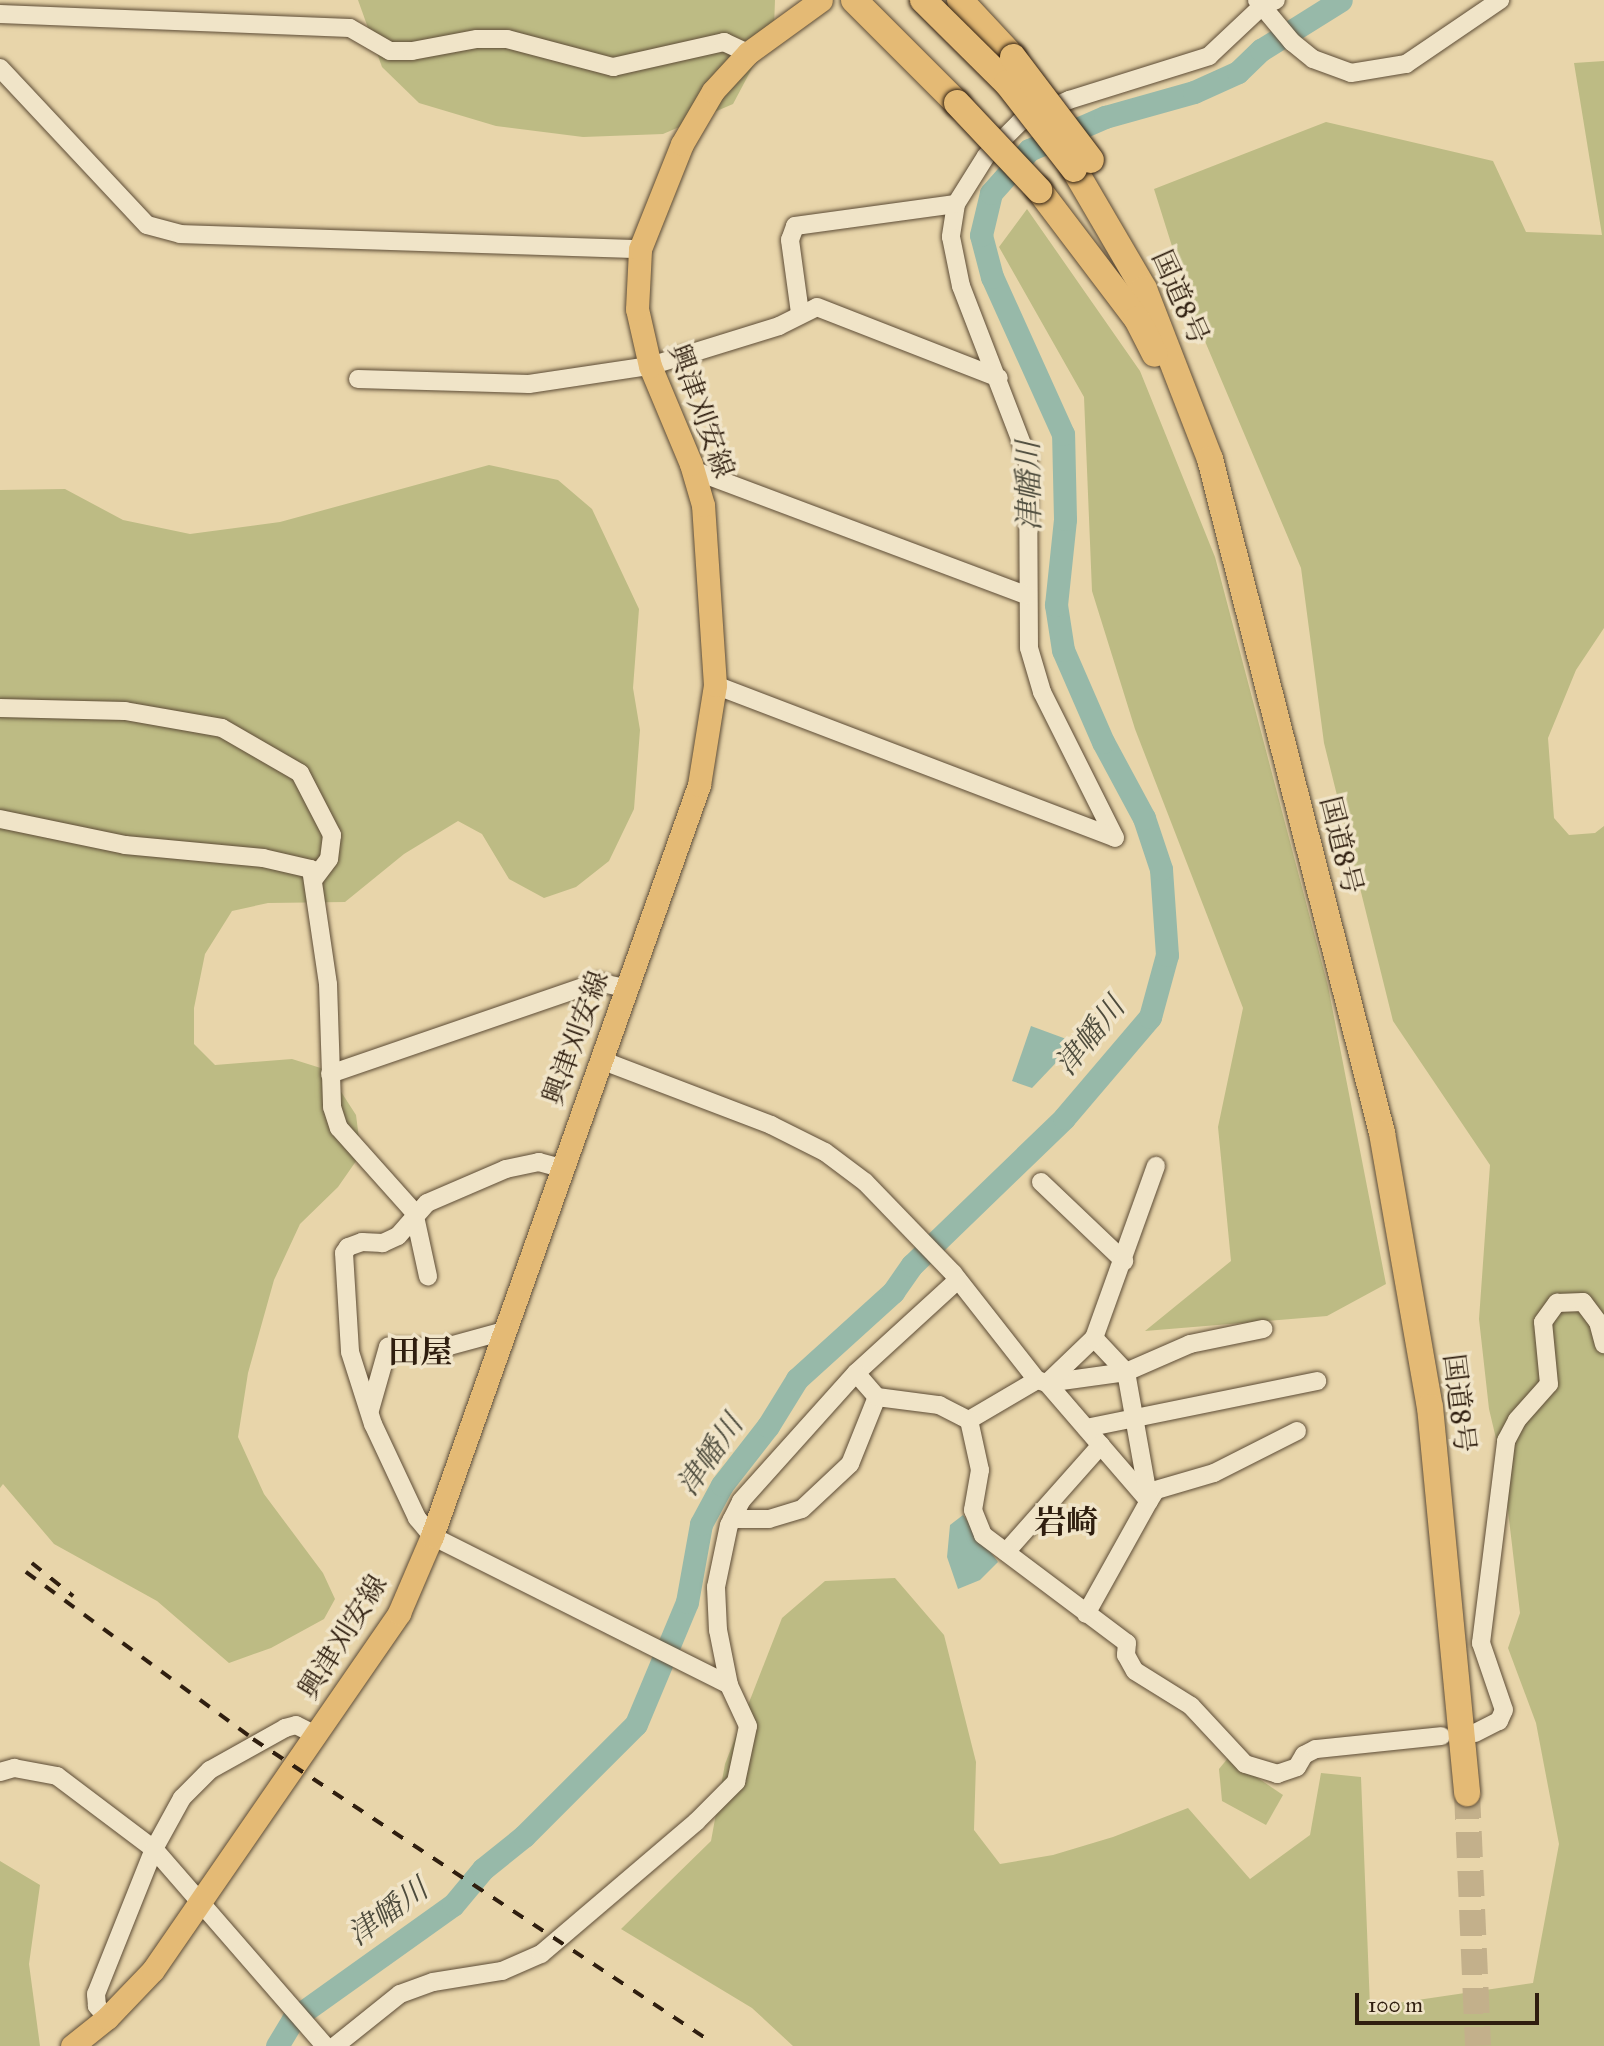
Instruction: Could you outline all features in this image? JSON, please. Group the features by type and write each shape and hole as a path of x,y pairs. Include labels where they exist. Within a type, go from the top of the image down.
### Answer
{"highway":[{"path":"855,0 1039,190 1137,319 1187,421 1229,533"},
{"name":"国道8号","path":"923,0 1007,83 1082,164 1144,289 1177,368 1210,459 1382,1133 1398,1212 1430,1407 1466,1793"},
{"path":"960,0 1013,57 1082,164"}],"main road":[{"name":"興津刈安線","path":"72,2046 107,2018 153,1970 200,1904 399,1613 432,1536 699,785 715,685 703,505 693,470 650,366 637,309 640,249 682,144 713,91 748,53 821,0"}],"street":[{"path":"715,685 1115,838 1042,692 1029,648 1026,595 1028,460 999,378 961,286 951,237 956,204 986,156 1020,122 1069,100 1209,56 1267,6 1313,59 1351,73 1406,65 1500,0"},
{"path":"0,13 350,28 390,51 412,51 477,38 507,39 613,67 724,42 748,53"},
{"path":"0,68 147,225 180,234 640,249"},
{"path":"800,313 790,240 795,226 956,204"},
{"path":"358,379 528,384 650,366 779,326 817,306 999,378"},
{"path":"693,470 1026,595"},
{"path":"0,708 125,711 222,728 300,773 332,835 329,859 313,880"},
{"path":"0,819 125,845 263,858 311,869 328,984 332,1107 339,1128 414,1212 428,1276"},
{"path":"330,1074 597,982 626,988"},
{"path":"601,1060 771,1125 825,1152 865,1182 955,1276 1042,1381 1149,1501"},
{"path":"561,1168 539,1162 506,1169 414,1212 398,1236 383,1243 362,1242 344,1253 350,1352 370,1413 417,1518 432,1536 729,1685"},
{"path":"969,1420 1042,1381 1094,1338 1124,1261 1156,1166"},
{"path":"1041,1182 1124,1261"},
{"path":"0,1772 14,1768 57,1776 154,1849 327,2044 400,1994 433,1982 502,1971 541,1954 696,1822 736,1782 748,1726 729,1685 718,1630 716,1587 732,1519 741,1501 856,1373 955,1276"},
{"path":"1475,1733 1499,1721 1504,1710 1481,1643 1506,1441 1517,1420 1549,1384 1543,1322 1557,1303 1583,1301 1598,1322 1604,1344"},
{"path":"1042,1381 1126,1372 1190,1343 1263,1329"},
{"path":"370,1413 388,1346 442,1348 504,1331"},
{"path":"1094,1338 1126,1372 1149,1501"},
{"path":"856,1373 877,1397 939,1405 969,1420"},
{"path":"1086,1428 1134,1416 1317,1381"},
{"path":"732,1519 769,1519 802,1508 850,1464 877,1397"},
{"path":"969,1420 980,1470 973,1510 983,1535 1127,1643 1126,1655 1135,1671 1191,1706 1245,1764 1258,1771 1288,1772 1304,1755 1334,1745 1441,1736"},
{"path":"1086,1614 1156,1490 1188,1484 1297,1431"},
{"path":"1006,1552 1101,1445"},
{"path":"107,2018 97,2006 96,1993 154,1849 182,1798 209,1770 285,1728 296,1725 316,1735"}],"shaded area":[{"path":"358,0 775,0 774,27 733,104 663,134 583,137 496,126 419,103 382,67"},
{"path":"1604,61 1604,628 1576,670 1548,738 1554,818 1569,835 1595,833 1604,826 1604,2046 793,2046 752,2008 621,1929 711,1841 725,1764 782,1618 825,1581 895,1578 944,1635 976,1762 974,1830 1000,1864 1053,1855 1113,1837 1188,1808 1250,1879 1310,1835 1321,1773 1361,1777 1370,2007 1533,1983 1559,1844 1536,1723 1508,1648 1520,1613 1503,1468 1489,1409 1479,1319 1490,1165 1393,1021 1324,743 1301,568 1193,313 1154,189 1326,122 1493,161 1526,232 1602,235 1574,63"},
{"path":"1027,209 1140,371 1215,557 1328,986 1386,1284 1327,1316 1145,1331 1231,1261 1218,1127 1243,1008 1135,729 1092,591 1084,397 999,247"},
{"path":"489,465 558,480 592,509 639,609 633,688 640,730 634,809 609,861 576,887 544,898 509,879 482,834 458,821 404,854 345,902 268,903 232,911 205,954 194,1008 194,1044 215,1065 292,1059 327,1070 356,1115 361,1154 338,1187 300,1224 274,1280 248,1373 238,1437 264,1494 323,1573 335,1599 324,1619 271,1648 229,1663 157,1601 54,1544 3,1484 0,1488 0,490 65,489 123,520 190,534 280,522"},
{"path":"1031,1026 1069,1040 1069,1049 1032,1088 1012,1081"},
{"path":"963,1515 998,1562 980,1580 958,1589 947,1557 950,1525"},
{"path":"1228,1758 1283,1795 1266,1825 1222,1801 1219,1769"},
{"path":"0,1861 40,1885 29,1964 40,2046 0,2046"}],"waterway":[{"name":"津幡川","path":"277,2046 293,2019 453,1905 483,1869 524,1836 636,1724 687,1602 701,1524 722,1485 768,1426 797,1379 893,1292 912,1265 1064,1118 1150,1017 1167,955 1161,869 1144,818 1103,742 1063,650 1056,605 1065,519 1063,434 992,277 981,235 991,193 1029,150 1105,117 1194,92 1238,72 1261,50 1341,0"}],"tunnel":[{"path":"1467,1793 1478,2046"}],"railway":[{"path":"32,1563 73,1596"},
{"path":"26,1572 253,1739 707,2039"}],"district":[{"name":"田屋","path":"420,1353"},
{"name":"岩崎","path":"1066,1523"}]}
